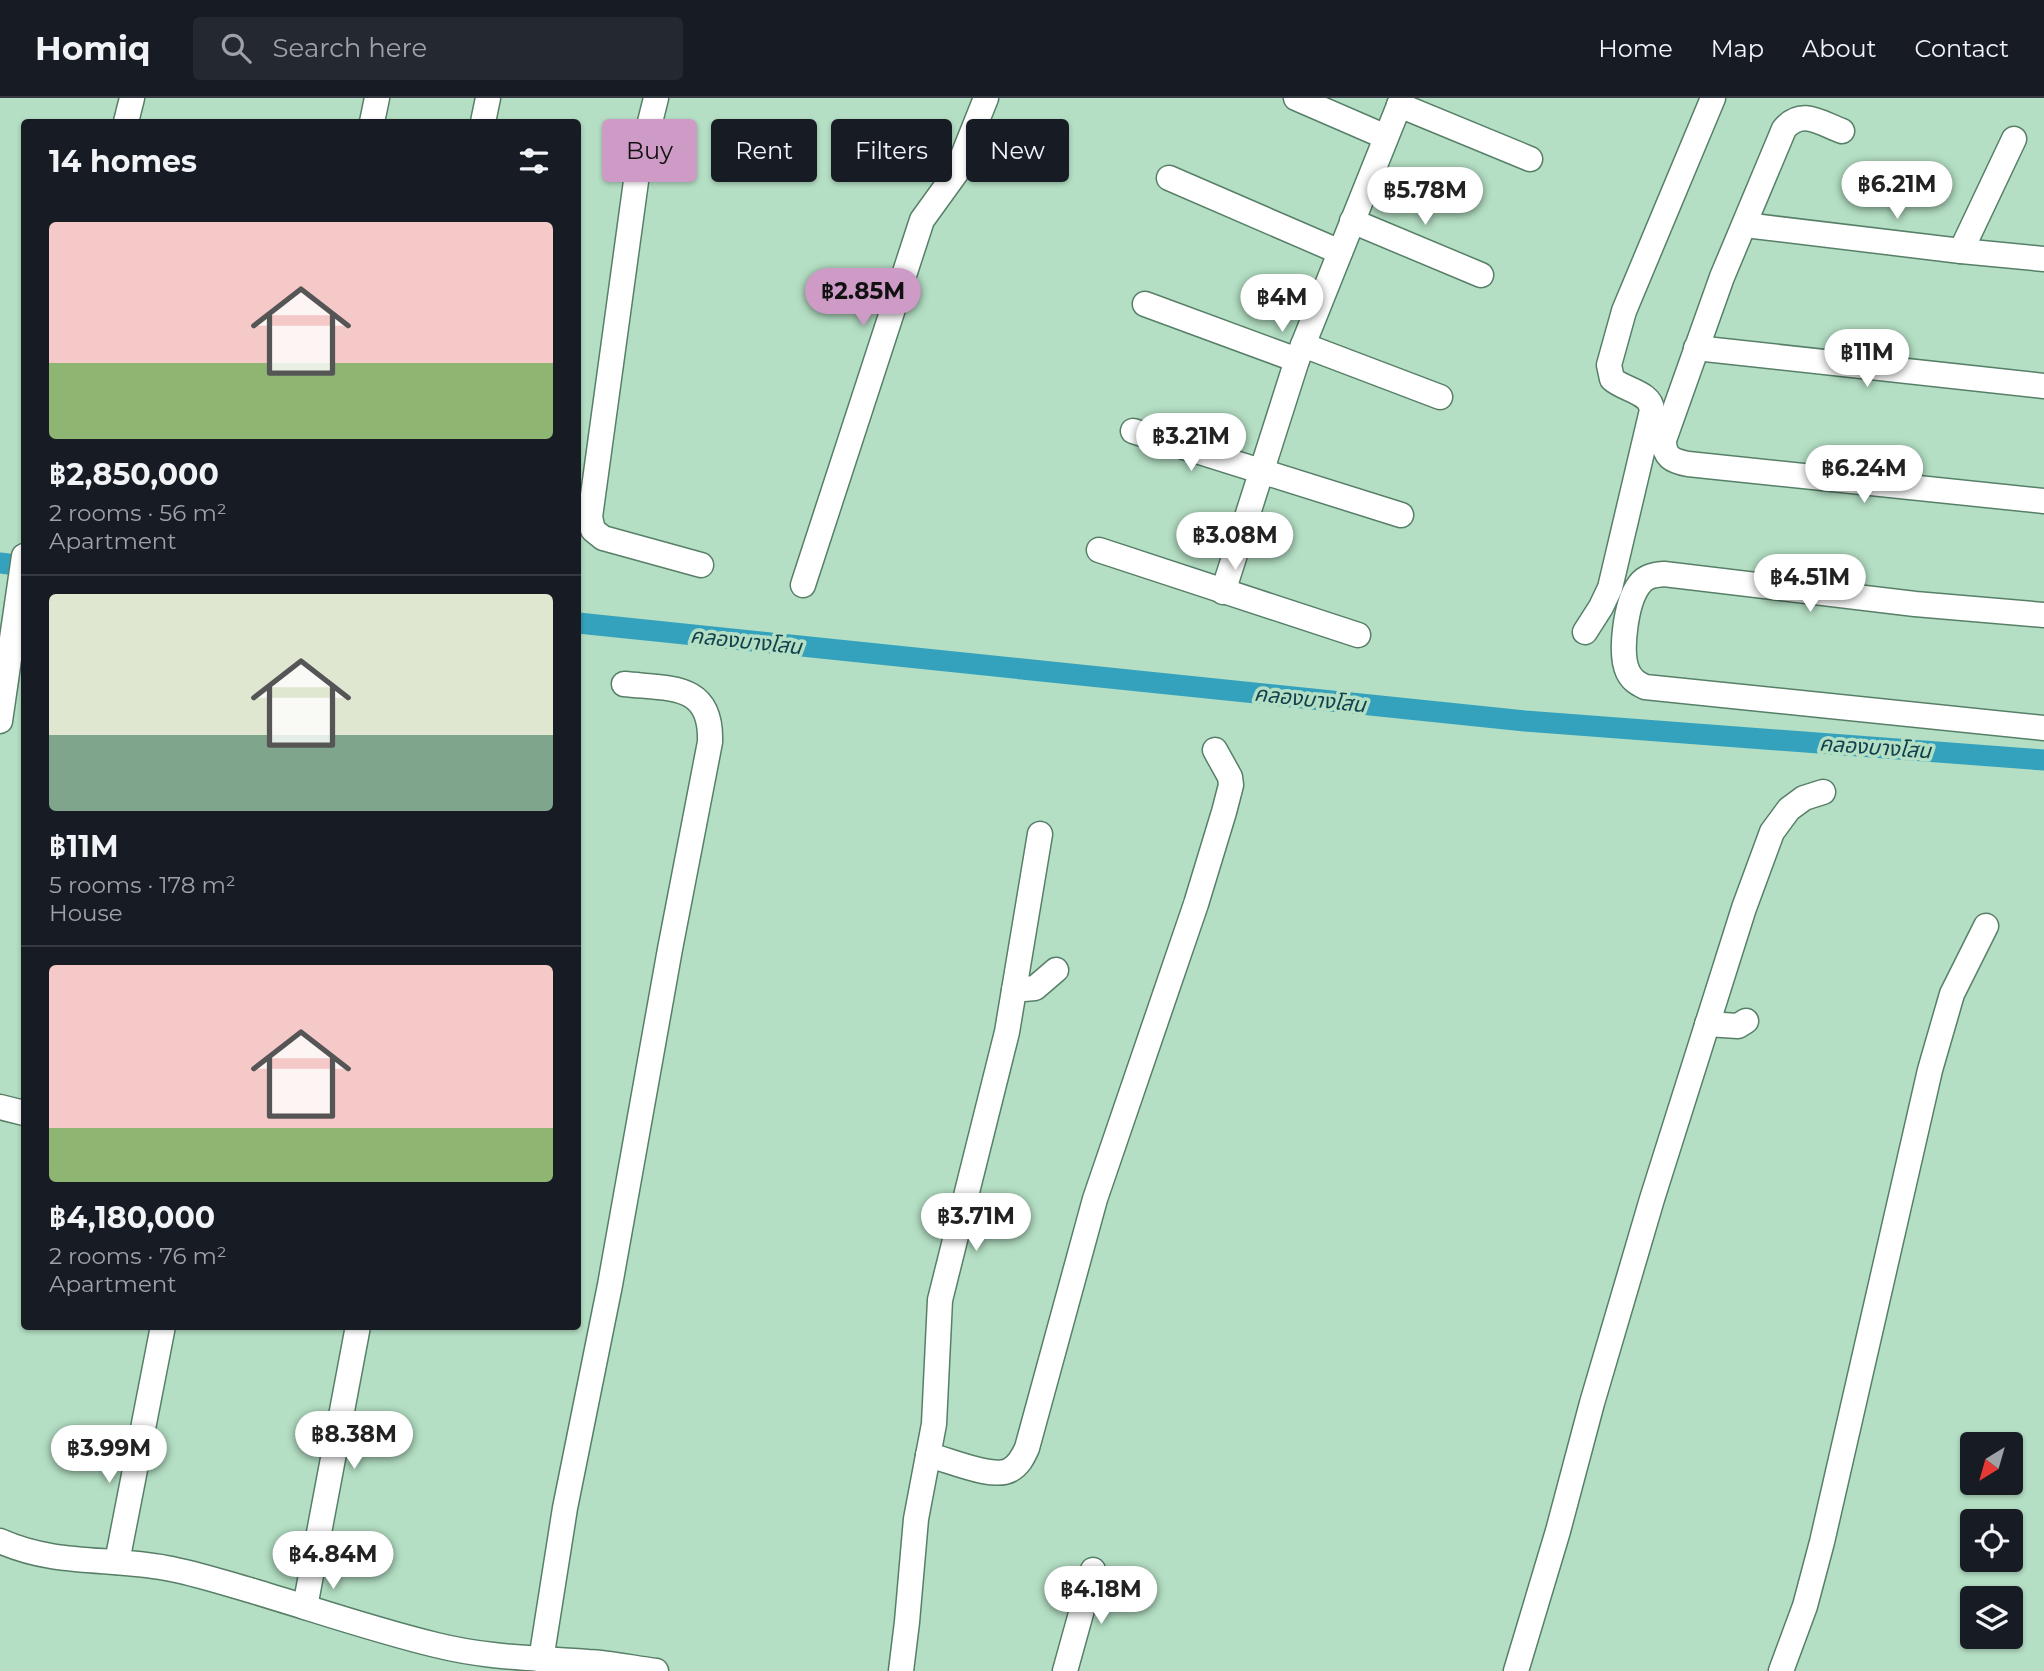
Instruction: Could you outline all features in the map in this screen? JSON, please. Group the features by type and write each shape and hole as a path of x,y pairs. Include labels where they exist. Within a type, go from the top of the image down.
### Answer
{"street":[{"path":"127,119 132,98"},
{"path":"373,119 377,98"},
{"path":"484,119 488,98"},
{"path":"656,98 637,174 590,517 593,530 603,538 701,565"},
{"path":"803,584 922,220 958,168 986,98"},
{"path":"1296,98 1385,137"},
{"path":"1585,632 1610,588 1652,410 1647,398 1612,379 1609,365 1612,348 1624,311 1713,98"},
{"path":"1223,592 1300,352 1401,101 1530,159"},
{"path":"1842,131 1806,117 1796,118 1784,129 1696,348 1664,440 1664,451 1670,459 1677,462 2044,501"},
{"path":"1961,251 2014,139"},
{"path":"952,166 958,168"},
{"path":"1169,178 1340,252"},
{"path":"1352,221 1481,275"},
{"path":"1745,225 2044,259"},
{"path":"1146,304 1440,397"},
{"path":"1696,348 2044,386"},
{"path":"1133,430 1401,515"},
{"path":"1099,550 1358,635"},
{"path":"0,721 21,574"},
{"path":"2044,615 1915,604 1664,574 1650,576 1639,584 1624,634 1627,670 1633,681 1644,687 2044,728"},
{"path":"541,1660 565,1508 610,1285 710,742 710,723 706,709 697,698 683,692 624,684"},
{"path":"928,1455 994,1473 1008,1471 1020,1461 1027,1448 1095,1199 1193,916 1224,812 1231,785 1230,776 1215,750"},
{"path":"1516,1671 1652,1199 1744,908 1772,832 1789,809 1804,798 1823,792"},
{"path":"901,1671 908,1622 916,1519 934,1424 940,1300 1007,1032 1040,834"},
{"path":"1782,1671 1805,1606 1822,1542 1930,1070 1952,994 1986,926"},
{"path":"1014,990 1035,988 1056,970"},
{"path":"1707,1024 1730,1027 1746,1021"},
{"path":"0,1107 21,1112"},
{"path":"117,1562 162,1330"},
{"path":"305,1607 357,1330"},
{"path":"0,1541 44,1556 71,1561 117,1562 167,1568 435,1645 481,1655 588,1662 648,1670"},
{"path":"1065,1671 1093,1570"}],"waterway":[{"name":"คลองบางโสน","path":"0,563 21,566"},
{"name":"คลองบางโสน","path":"581,623 1525,721 2044,760"}]}
